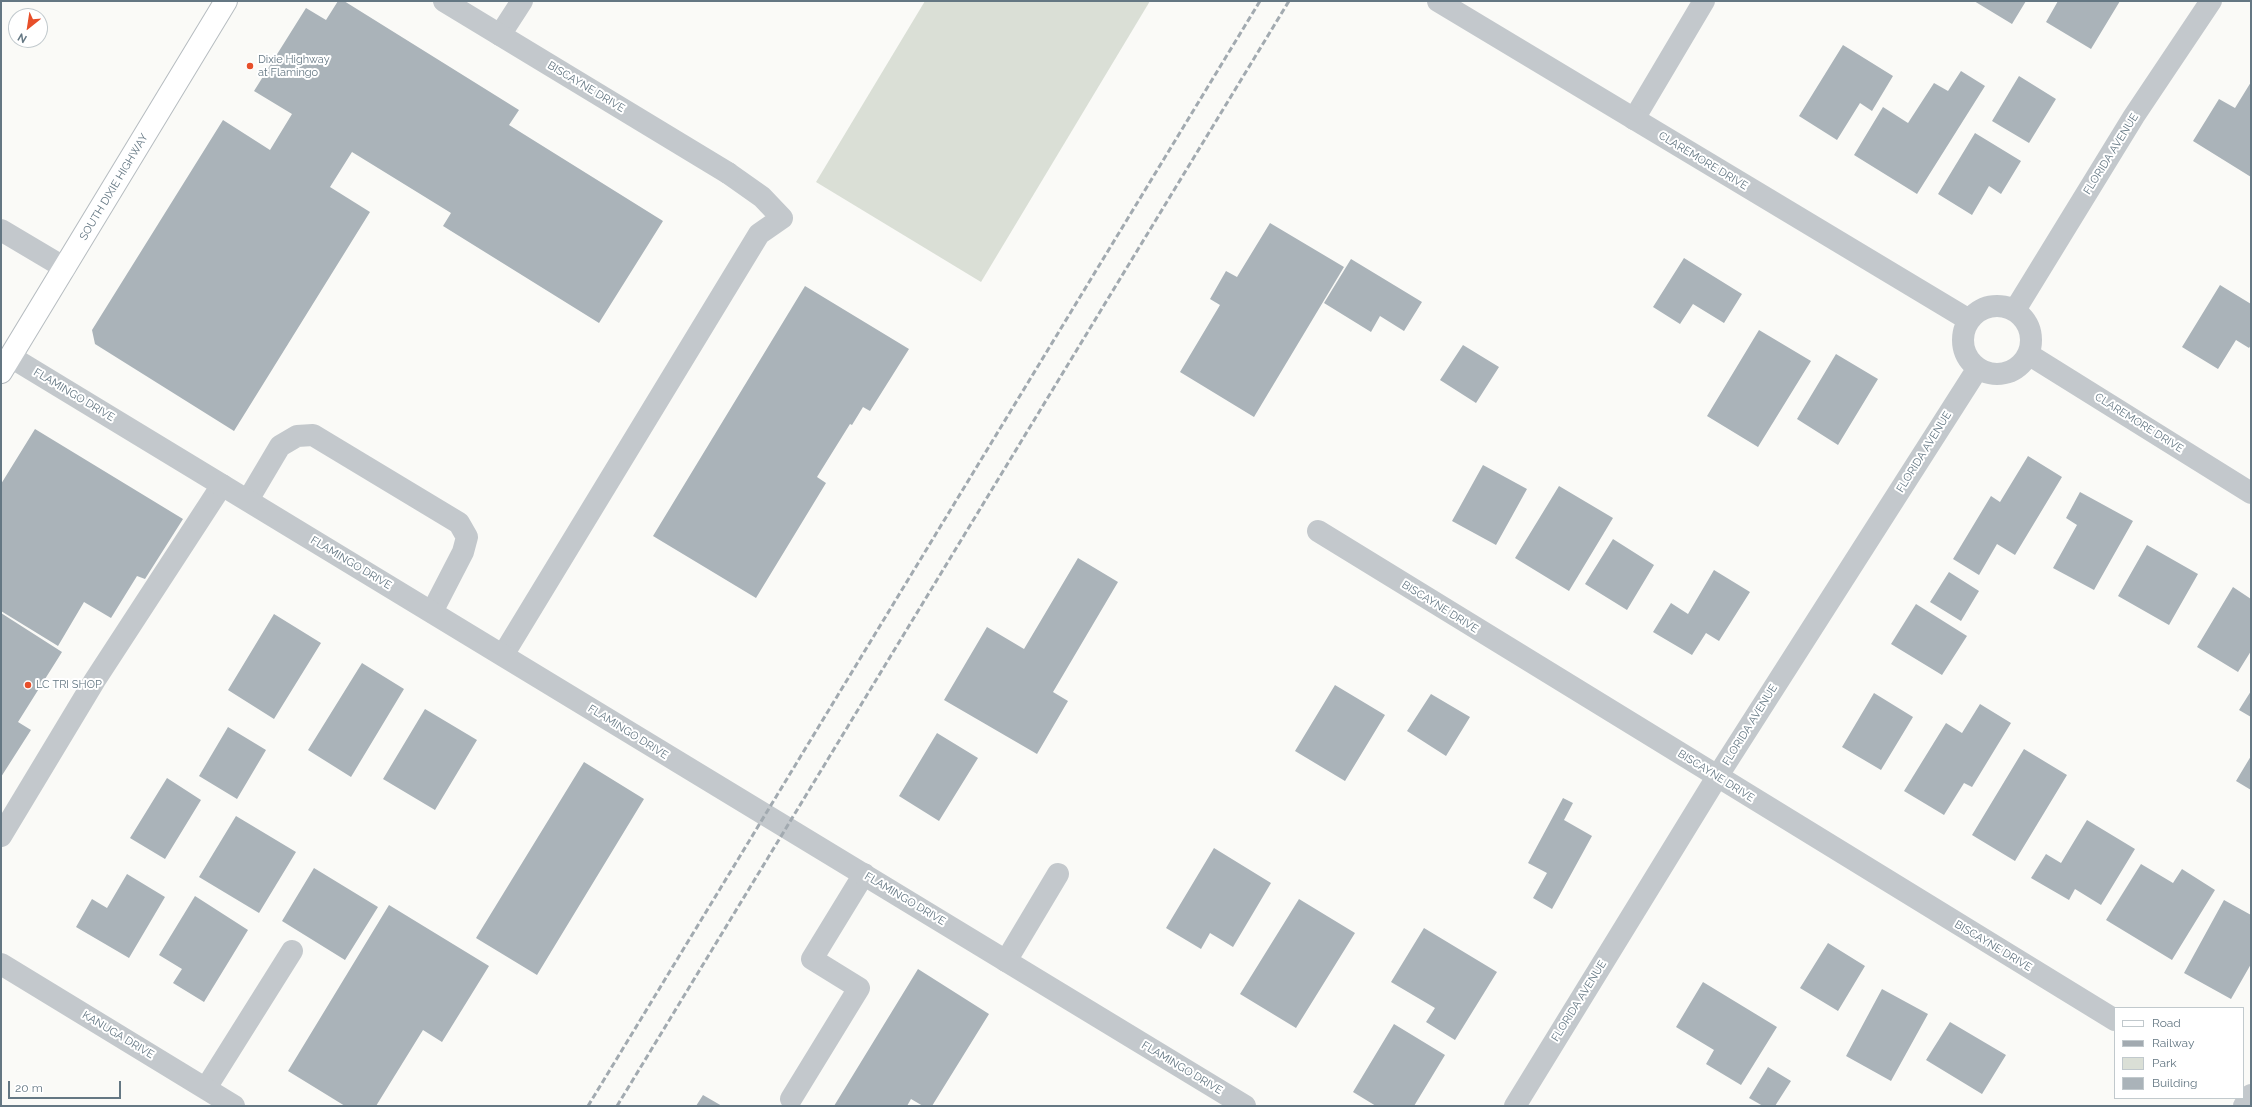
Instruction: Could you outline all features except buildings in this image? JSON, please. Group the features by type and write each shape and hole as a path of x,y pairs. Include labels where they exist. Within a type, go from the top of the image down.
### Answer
{"main road":[{"name":"SOUTH DIXIE HIGHWAY","path":"6,365 226,1"}],"street":[{"name":"BISCAYNE DRIVE","path":"444,1 728,173 762,197 782,218 759,234 503,655"},
{"path":"500,35 522,1"},
{"name":"CLAREMORE DRIVE","path":"1438,1 1969,320"},
{"path":"1634,119 1704,1"},
{"name":"FLORIDA AVENUE","path":"2015,310 2134,116 2211,1"},
{"path":"1,230 65,268"},
{"path":"1995,306 2015,310 2028,325 2031,344 2028,354 2021,364 2012,370 1989,373 1978,368 1970,361 1965,350 1963,340 1964,329 1969,320 1976,312 1995,306"},
{"name":"CLAREMORE DRIVE","path":"2028,354 2251,493"},
{"name":"FLAMINGO DRIVE","path":"6,365 248,500 1245,1106"},
{"name":"FLORIDA AVENUE","path":"1515,1106 1717,777 1978,368"},
{"path":"248,500 280,446 297,436 314,435 458,523 468,537 463,552 432,612"},
{"path":"1,836 92,684 222,485"},
{"name":"BISCAYNE DRIVE","path":"1318,532 2114,1019"},
{"path":"791,1099 860,988 812,960 864,874"},
{"path":"1006,961 1058,874"},
{"path":"206,1088 292,950"},
{"name":"KANUGA DRIVE","path":"1,964 234,1106"}],"green space":[{"path":"925,1 1150,1 981,282 816,182"}],"railway":[{"path":"588,1106 1260,1"},
{"path":"617,1106 1289,1"}],"place":[{"name":"Dixie Highway at Flamingo","path":"250,66"},
{"name":"LC TRI SHOP","path":"28,685"}]}
